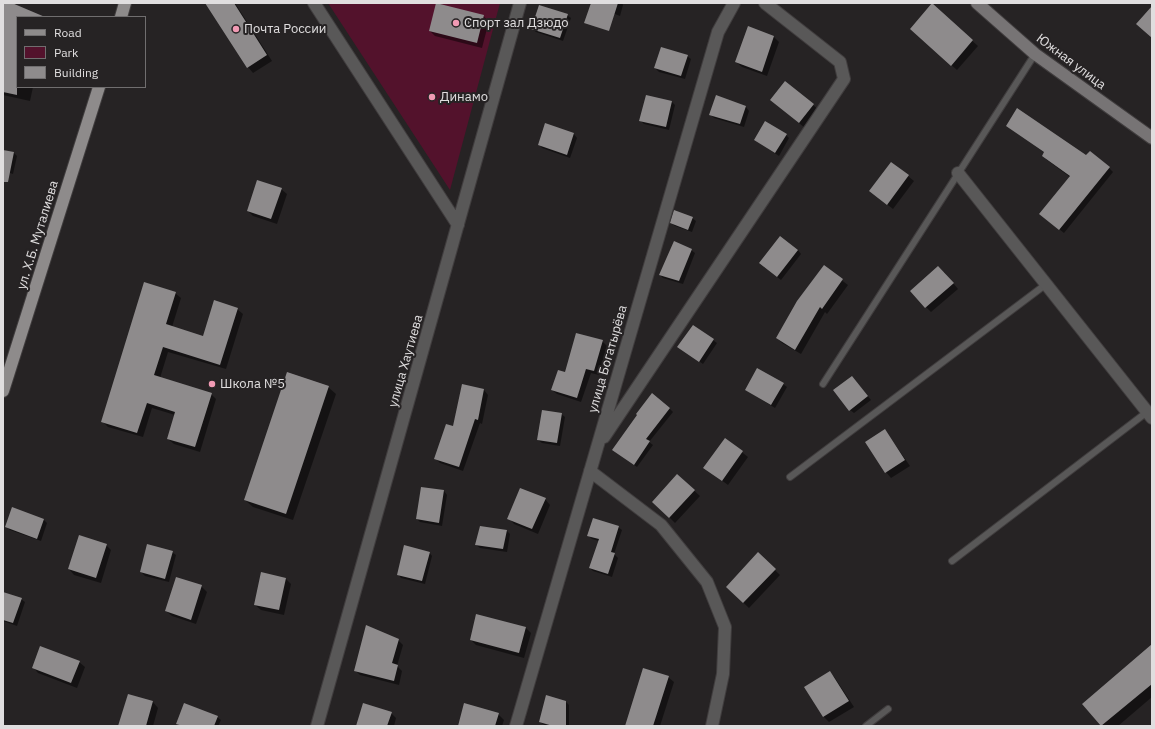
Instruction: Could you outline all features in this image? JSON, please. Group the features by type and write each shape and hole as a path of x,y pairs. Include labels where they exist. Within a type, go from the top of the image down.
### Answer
{"main road":[{"path":"120,16 125,3"},
{"name":"ул. Х.Б. Муталиева","path":"3,391 99,88"}],"street":[{"path":"314,3 458,225"},
{"name":"улица Хаутиева","path":"317,726 520,3"},
{"name":"улица Богатырёва","path":"516,726 718,32 734,3"},
{"path":"598,446 844,79 840,62 765,3"},
{"name":"Южная улица","path":"977,3 1035,54 1152,138"},
{"path":"958,173 1149,415"},
{"path":"590,471 661,525 707,582 724,627 723,674 712,726"}],"lane":[{"path":"823,384 1035,54"},
{"path":"790,476 1045,285"},
{"path":"952,560 1149,415"},
{"path":"866,726 888,709"}],"green space":[{"name":"Динамо","path":"328,3 500,3 450,190"}],"building":[{"path":"3,3 12,3 43,16 16,16 17,95 3,92"},
{"name":"Почта России","path":"205,3 234,3 267,55 247,68"},
{"name":"Спорт зал Дзюдо","path":"436,3 484,15 477,43 429,31"},
{"path":"591,3 618,3 609,31 584,23"},
{"path":"932,3 973,40 951,66 910,29"},
{"path":"539,5 568,14 560,38 531,29"},
{"path":"1152,6 1152,38 1136,24"},
{"path":"748,26 774,36 762,72 735,62"},
{"path":"661,47 688,55 681,76 654,68"},
{"path":"785,81 814,104 799,123 770,100"},
{"path":"646,95 672,101 666,127 639,121"},
{"path":"716,95 746,106 740,124 709,115"},
{"path":"1017,108 1086,155 1090,151 1110,167 1059,230 1039,214 1070,176 1042,156 1044,152 1006,126"},
{"path":"765,121 787,134 775,153 754,140"},
{"path":"545,123 574,133 567,155 538,145"},
{"path":"3,150 14,152 8,182 3,182"},
{"path":"891,162 909,175 887,205 869,191"},
{"path":"257,180 282,188 271,219 247,211"},
{"path":"674,210 693,217 688,230 670,223"},
{"path":"780,236 798,250 777,277 759,263"},
{"path":"674,241 692,249 679,281 659,275"},
{"path":"824,265 843,279 822,309 820,307 795,350 776,338 797,301"},
{"path":"938,266 954,283 925,308 910,291"},
{"name":"Школа №5","path":"144,282 176,292 166,324 203,336 214,300 238,308 220,365 163,347 154,375 212,393 195,447 167,439 175,412 147,403 137,433 101,422"},
{"path":"693,325 714,339 699,362 677,347"},
{"path":"576,333 603,340 594,371 586,369 577,398 551,390 558,370 565,372"},
{"path":"757,368 784,383 771,405 745,390"},
{"path":"287,372 329,386 286,514 244,500"},
{"path":"852,376 868,396 849,411 833,390"},
{"path":"462,384 484,389 478,420 475,419 459,467 434,459 446,424 453,426"},
{"path":"652,393 670,408 646,439 650,441 634,465 612,450"},
{"path":"542,410 562,413 557,443 537,440"},
{"path":"885,429 905,460 885,473 865,442"},
{"path":"725,438 743,451 722,481 703,468"},
{"path":"677,474 695,490 669,518 652,502"},
{"path":"421,487 444,490 439,523 416,519"},
{"path":"520,488 546,498 532,529 507,519"},
{"path":"12,507 44,519 37,539 5,527"},
{"path":"593,518 619,526 611,552 615,553 608,574 589,568 599,539 587,536"},
{"path":"480,526 507,530 503,549 475,545"},
{"path":"79,535 107,544 96,578 68,569"},
{"path":"147,544 173,551 165,579 140,572"},
{"path":"404,545 430,552 422,581 397,575"},
{"path":"758,552 776,569 743,603 726,587"},
{"path":"261,572 286,578 279,610 254,605"},
{"path":"176,577 202,585 191,620 165,611"},
{"path":"3,592 22,598 13,623 3,620"},
{"path":"476,614 526,627 519,653 470,640"},
{"path":"366,625 399,639 392,663 398,665 394,681 354,671"},
{"path":"1152,644 1152,684 1101,726 1082,704"},
{"path":"40,646 80,661 71,683 32,668"},
{"path":"643,668 669,676 653,726 625,726"},
{"path":"830,671 849,701 823,717 804,687"},
{"path":"128,694 153,701 146,726 118,726"},
{"path":"546,695 566,701 566,726 553,726 539,722"},
{"path":"184,703 218,716 214,726 183,726 176,724"},
{"path":"363,703 392,712 387,726 356,726"},
{"path":"464,703 499,713 495,726 458,726"}],"place":[{"name":"Спорт зал Дзюдо","path":"456,23"},
{"name":"Почта России","path":"236,29"},
{"name":"Динамо","path":"432,97"},
{"name":"Школа №5","path":"212,384"}]}
